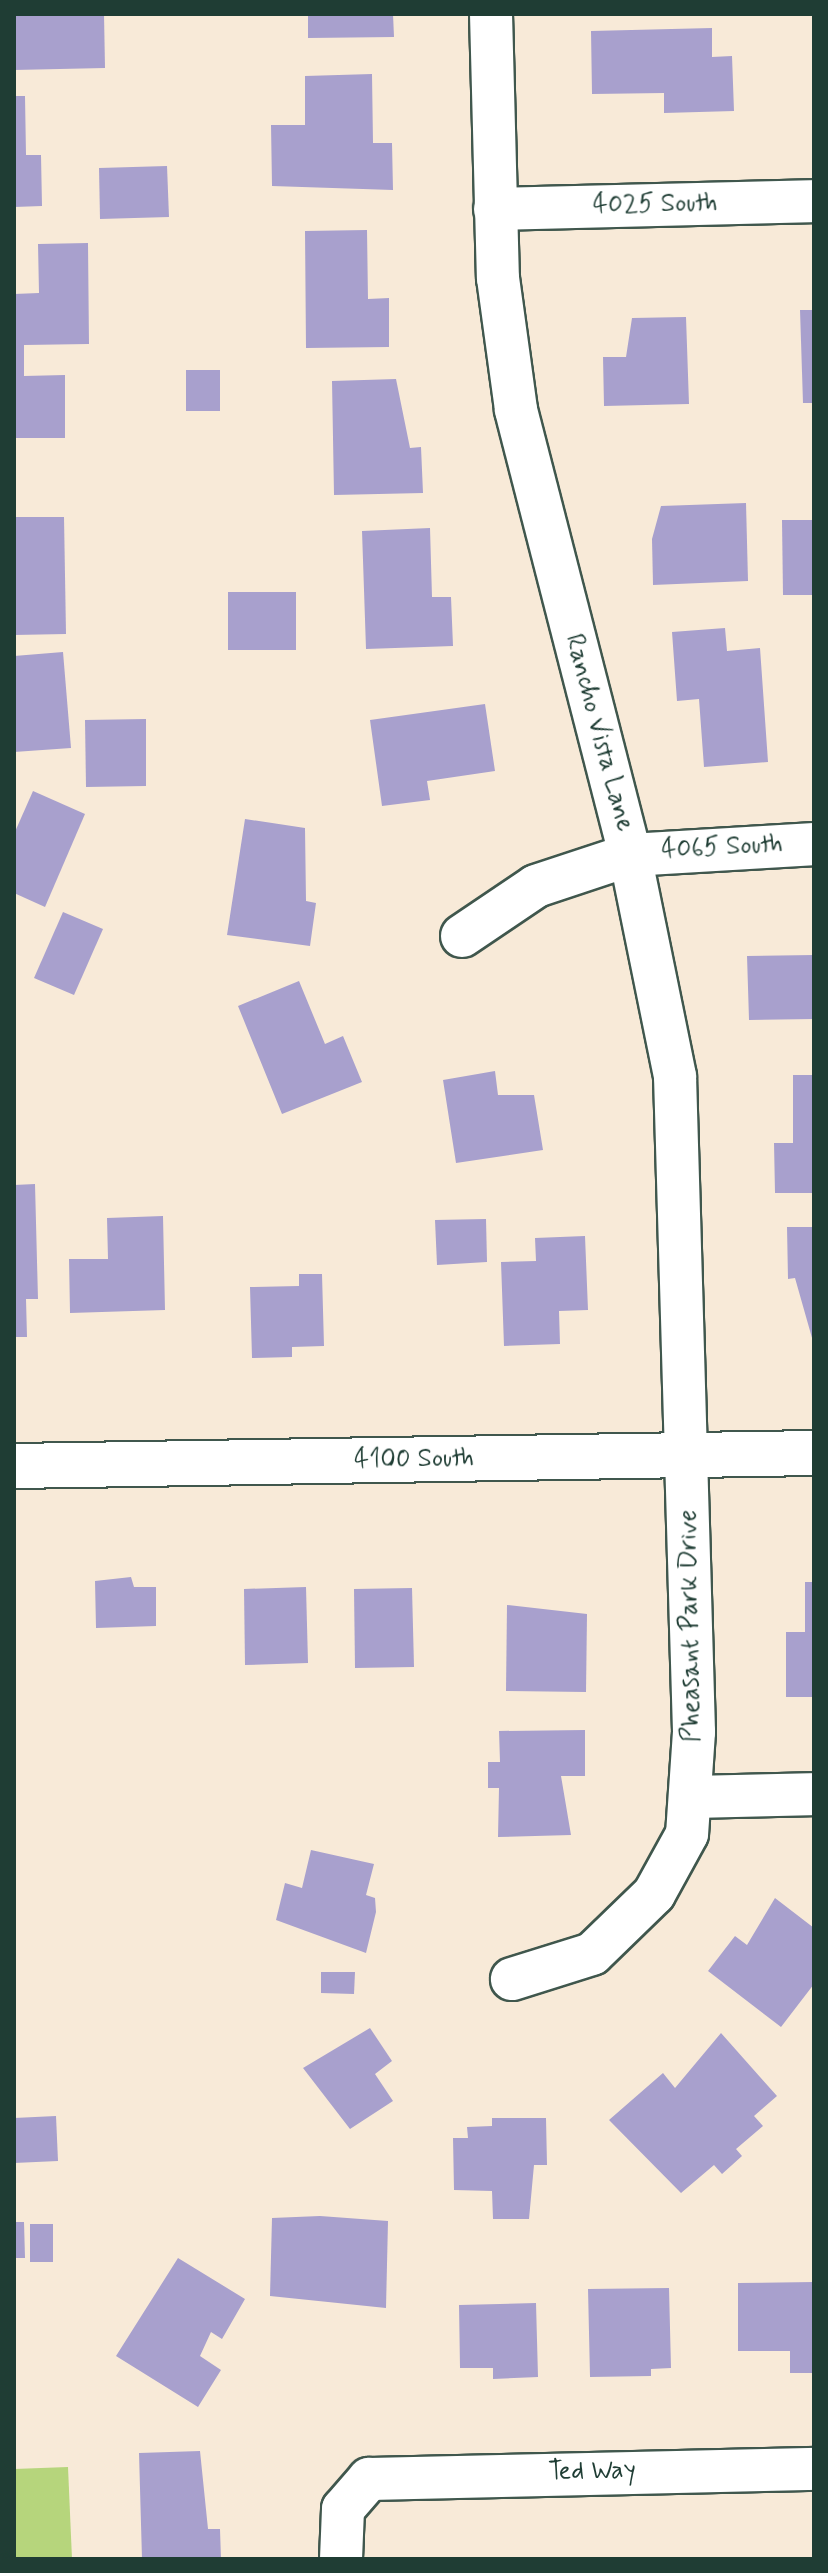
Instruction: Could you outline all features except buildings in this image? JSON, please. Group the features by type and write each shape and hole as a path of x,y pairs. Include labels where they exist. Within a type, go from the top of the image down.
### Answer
{"main road":[{"name":"4100 South","path":"14,1466 814,1453"}],"street":[{"name":"Rancho Vista Lane","path":"491,14 495,209 516,410 630,855 675,1076 687,1455"},
{"name":"4025 South","path":"495,209 814,201"},
{"name":"4065 South","path":"462,936 536,886 630,855 814,844"},
{"name":"Pheasant Park Drive","path":"512,1979 568,1964 608,1942 668,1874 687,1834 693,1797 687,1455"},
{"path":"693,1797 814,1794"},
{"name":"Ted Way","path":"341,2559 343,2509 369,2479 814,2469"}],"green space":[{"path":"68,2467 72,2559 14,2559 14,2469"}]}
